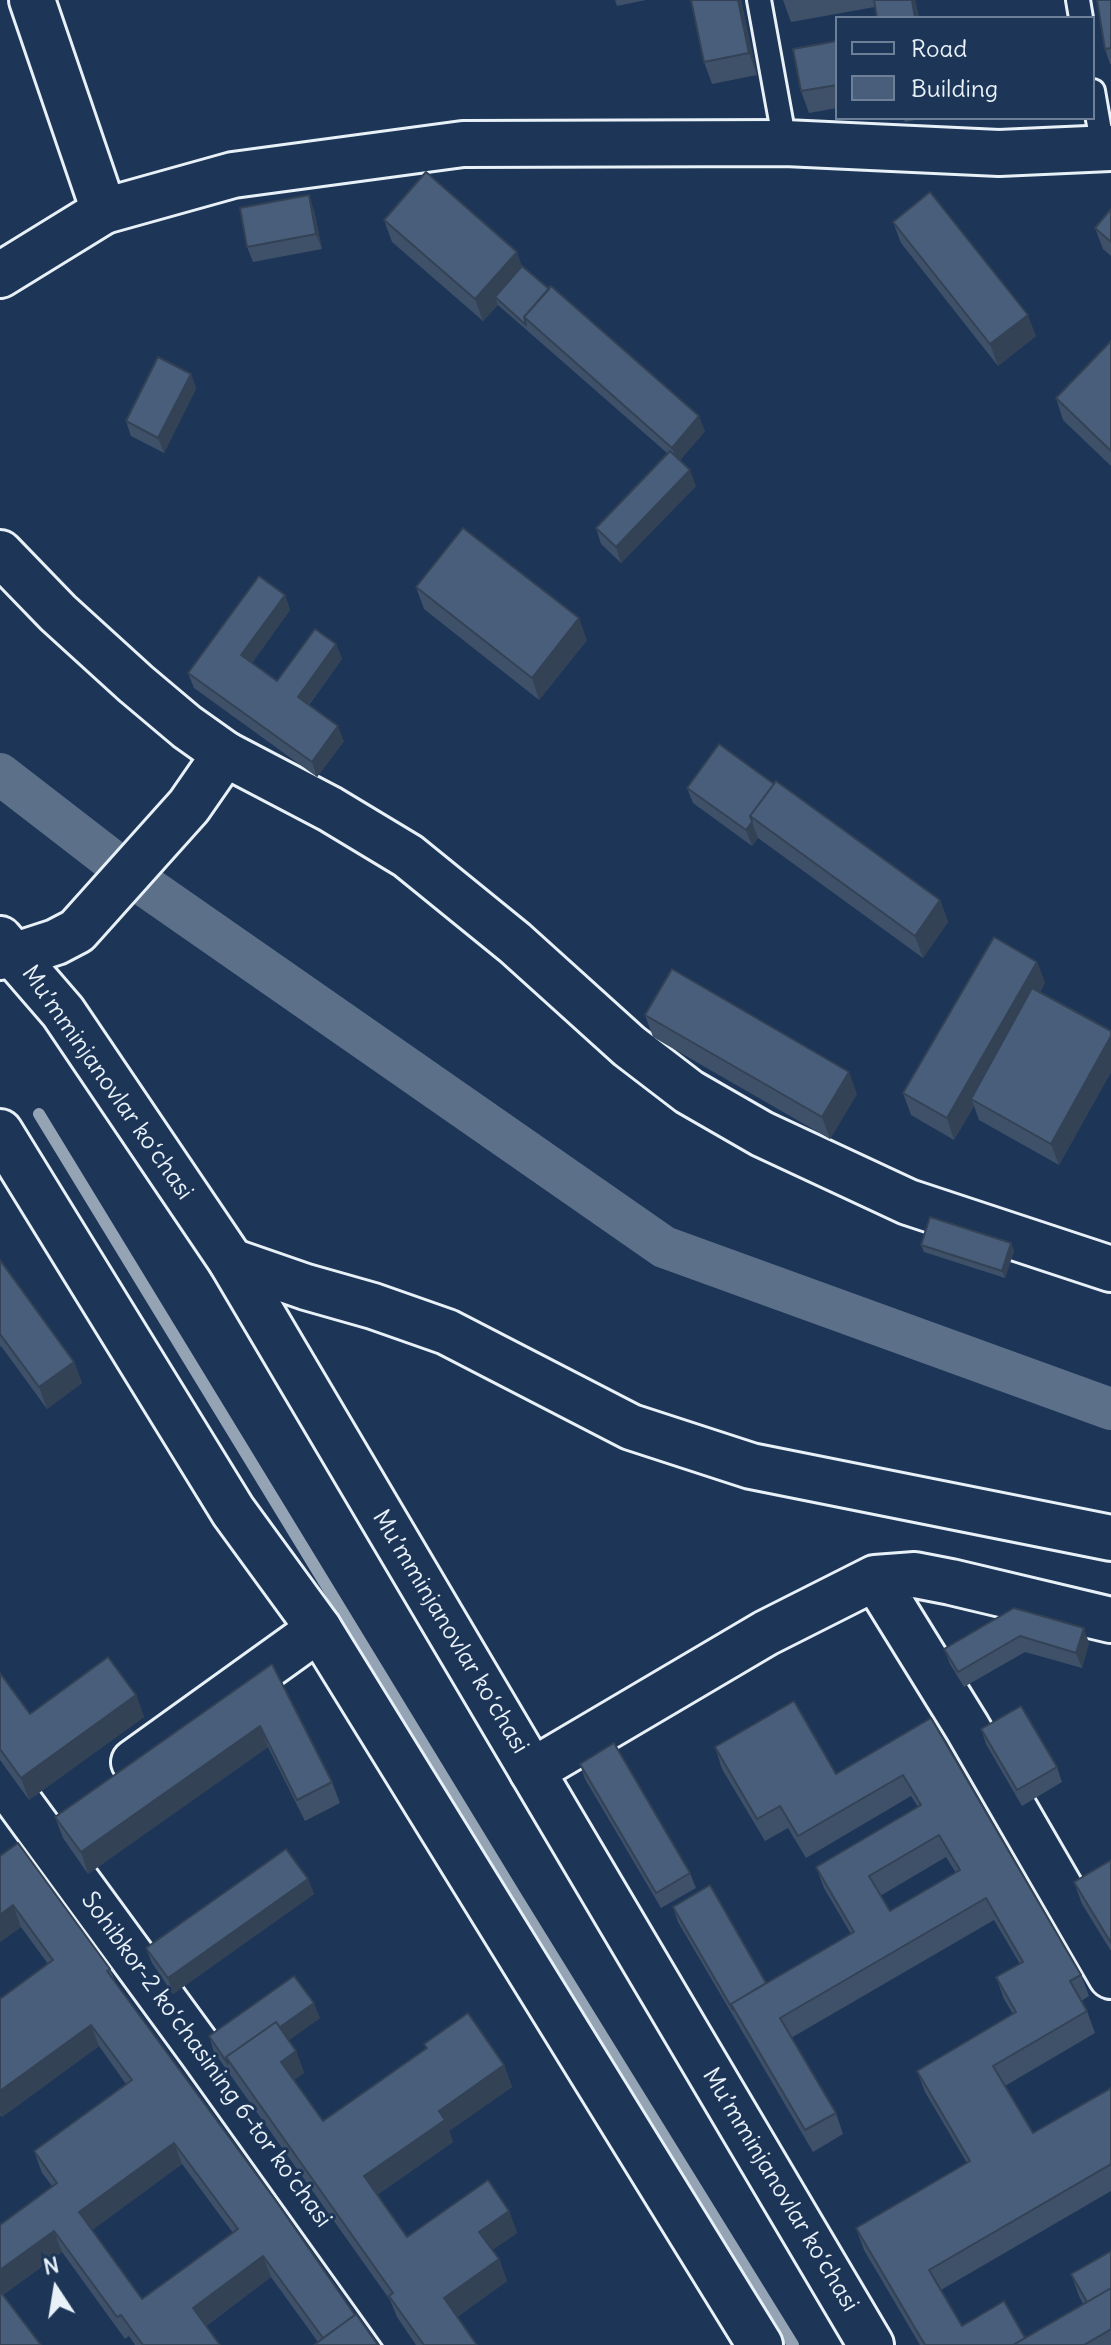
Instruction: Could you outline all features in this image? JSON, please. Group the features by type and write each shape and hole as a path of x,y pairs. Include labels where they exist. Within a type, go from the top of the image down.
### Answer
{"street":[{"path":"32,0 104,211"},
{"path":"0,275 104,211 233,175 463,144 785,143 999,153 1107,148"},
{"path":"0,553 58,613 187,727 225,754 330,809 408,856 515,943 629,1046 689,1092 762,1134 908,1202 1111,1269"},
{"path":"5,950 56,942 77,931 189,806 225,754"},
{"name":"Mu’mminjanovlar ko‘chasi","path":"5,950 63,1012 231,1261 871,2345"},
{"path":"0,1132 233,1511 319,1629 760,2345"},
{"path":"231,1261 447,1332 631,1427 751,1466 1111,1538"},
{"path":"532,1771 766,1633 875,1578 915,1575 939,1579 1111,1620"},
{"path":"875,1578 967,1727 1111,1976"},
{"path":"103,1784 319,1629"},
{"name":"Sohibkor-2 ko‘chasining 6-tor ko‘chasi","path":"0,1776 411,2345"}],"lane":[{"path":"759,0 785,143"},
{"path":"1095,99 1107,148"}],"building":[{"path":"691,0 738,0 749,53 704,62"},
{"path":"874,0 912,0 915,16 877,16"},
{"path":"1097,0 1111,0 1111,48 1105,49"},
{"path":"835,41 835,85 801,91 793,49"},
{"path":"426,172 517,252 475,299 384,220"},
{"path":"930,192 1028,315 990,344 893,222"},
{"path":"309,195 316,234 247,247 240,208"},
{"path":"1111,209 1111,242 1095,228"},
{"path":"522,266 549,289 524,317 526,325 495,297"},
{"path":"551,286 699,416 672,448 524,317"},
{"path":"1111,341 1111,451 1056,398"},
{"path":"158,357 191,374 158,438 126,421"},
{"path":"670,451 690,470 616,547 596,528"},
{"path":"463,528 579,618 532,678 416,587"},
{"path":"259,576 285,595 241,655 277,681 315,629 336,644 298,697 338,726 312,762 188,673"},
{"path":"719,744 774,784 750,816 752,822 746,830 687,788"},
{"path":"776,781 940,900 915,936 750,816"},
{"path":"994,937 1037,962 947,1118 903,1093"},
{"path":"672,969 849,1072 822,1117 645,1015"},
{"path":"1032,988 1111,1031 1051,1144 971,1099"},
{"path":"930,1217 1011,1243 1002,1271 921,1245"},
{"path":"0,1260 74,1362 39,1387 0,1334"},
{"path":"1014,1608 1084,1628 1076,1653 1020,1636 958,1672 944,1649"},
{"path":"108,1657 136,1695 21,1778 0,1749 0,1673 30,1714"},
{"path":"272,1664 332,1782 297,1800 260,1726 81,1852 55,1817"},
{"path":"794,1701 836,1774 931,1718 1081,1975 1070,1981 1087,2011 993,2066 1033,2133 1111,2088 1111,2164 929,2270 962,2326 1004,2301 1025,2338 1013,2345 925,2345 856,2228 970,2161 917,2071 1016,2012 996,1977 1023,1962 986,1898 780,2018 836,2113 805,2130 731,2004 854,1932 816,1867 921,1805 903,1775 798,1836 780,1806 757,1819 715,1747","holes":["939,1835 960,1870 890,1911 869,1876"]},
{"path":"1021,1706 1057,1767 1017,1790 981,1729"},
{"path":"614,1743 690,1873 656,1893 580,1764"},
{"path":"18,1843 355,2315 323,2338 263,2256 193,2308 220,2345 143,2345 121,2315 117,2317 54,2231 0,2270 0,2225 57,2183 34,2151 132,2080 91,2025 0,2091 0,1999 53,1960 13,1905 0,1915 0,1856","holes":["174,2143 238,2229 142,2299 79,2212"]},
{"path":"286,1849 308,1879 168,1978 146,1948"},
{"path":"1111,1860 1111,1943 1074,1882"},
{"path":"710,1885 766,1983 731,2004 733,2010 673,1907"},
{"path":"294,1976 314,2003 280,2027 276,2022 226,2057 228,2064 209,2036"},
{"path":"468,2013 504,2065 439,2111 445,2120 364,2176 407,2237 488,2180 509,2211 479,2232 499,2259 444,2298 477,2345 424,2345 389,2296 393,2293 226,2057 276,2022 296,2051 281,2062 323,2121 427,2048 424,2044"},
{"path":"1111,2251 1111,2288 1087,2302 1071,2274"},
{"path":"1111,2288 1111,2329 1084,2345 1013,2345"},
{"path":"0,2291 41,2345 0,2345"},
{"path":"356,2314 378,2345 314,2345"}],"waterway":[{"path":"0,774 141,883 664,1247 1111,1409"},
{"path":"39,1114 793,2345"}]}
